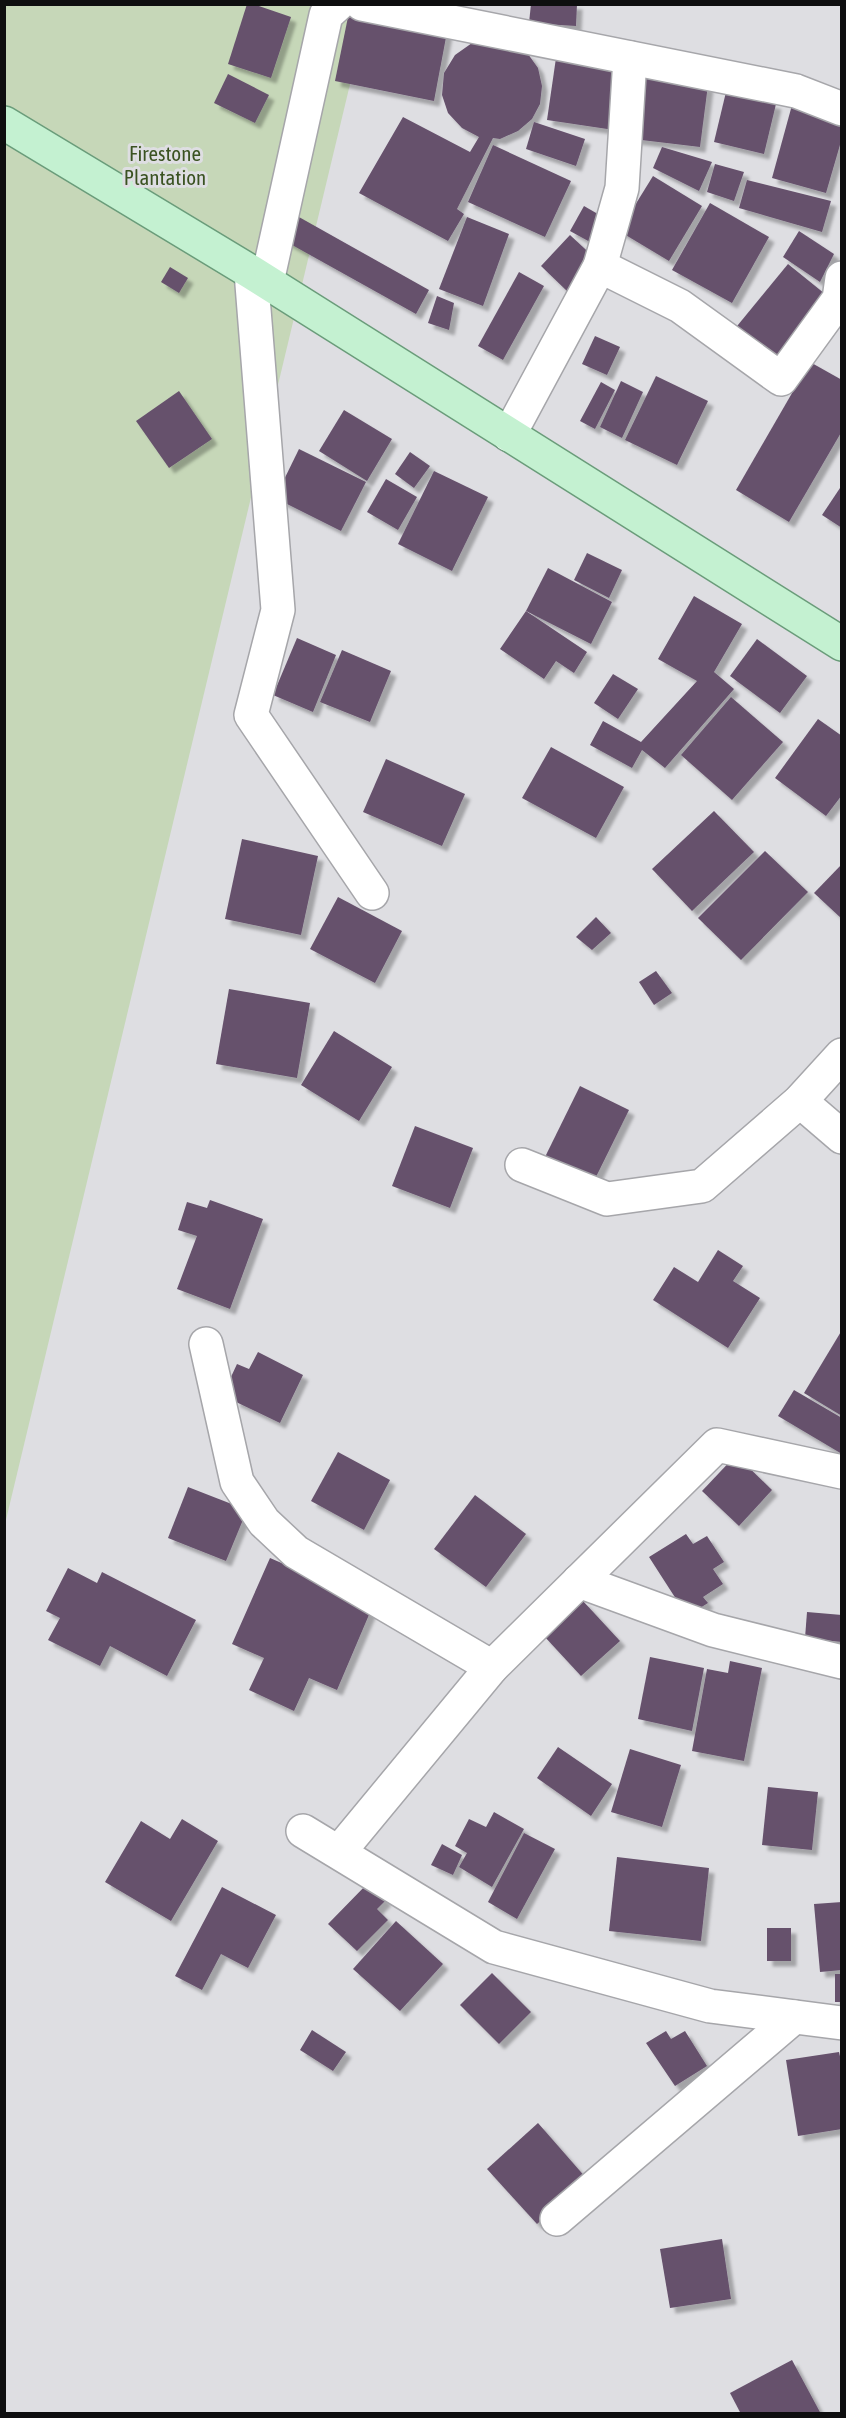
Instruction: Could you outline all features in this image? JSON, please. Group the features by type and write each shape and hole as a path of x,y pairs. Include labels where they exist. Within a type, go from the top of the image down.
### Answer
{"main road":[{"path":"4,123 259,277 842,644"}],"street":[{"path":"338,4 326,15 259,277 278,610 251,715 372,892"},
{"path":"362,4 796,91 842,109"},
{"path":"509,435 600,266 622,188 630,58"},
{"path":"600,266 680,306 782,379 841,292"},
{"path":"522,1165 607,1199 702,1186 800,1101 842,1055"},
{"path":"800,1101 842,1137"},
{"path":"206,1344 237,1482 264,1522 296,1552 492,1667"},
{"path":"339,1852 492,1667 717,1445 842,1472"},
{"path":"579,1581 713,1630 842,1662"},
{"path":"303,1831 494,1947 710,2006 842,2023"},
{"path":"556,2219 794,2017"}],"green space":[{"name":"Firestone Plantation","path":"5,5 369,5 5,1524"}],"building":[{"path":"247,4 291,17 271,78 228,64"},
{"path":"531,4 577,4 576,26 529,23"},
{"path":"349,12 447,32 434,101 335,81"},
{"path":"492,39 528,54 538,68 542,86 540,104 532,119 518,131 500,139 493,138 457,209 464,214 448,241 359,193 403,117 470,152 479,137 462,128 448,113 442,95 444,73 455,55 472,43"},
{"path":"556,58 623,67 614,130 547,120"},
{"path":"228,74 269,95 255,123 214,103"},
{"path":"640,77 708,85 700,147 633,139"},
{"path":"726,92 776,104 764,154 714,142"},
{"path":"792,105 842,120 842,138 826,193 772,178"},
{"path":"534,122 585,139 576,166 526,149"},
{"path":"493,145 571,181 545,237 468,202"},
{"path":"662,147 712,162 699,191 653,168"},
{"path":"715,164 744,172 734,201 707,192"},
{"path":"653,176 702,206 669,261 619,231"},
{"path":"747,180 831,201 822,232 739,208"},
{"path":"710,203 769,237 732,303 672,270"},
{"path":"584,206 603,217 590,242 570,231"},
{"path":"290,212 429,290 416,314 276,236"},
{"path":"467,217 509,234 483,306 439,289"},
{"path":"799,231 834,254 820,282 783,257"},
{"path":"570,235 598,261 568,292 541,266"},
{"path":"788,264 830,298 776,366 733,331"},
{"path":"170,267 188,278 179,293 161,282"},
{"path":"519,272 544,286 503,360 478,346"},
{"path":"437,296 454,303 449,330 428,323"},
{"path":"595,336 620,347 607,375 582,364"},
{"path":"810,362 842,380 842,431 789,522 736,490"},
{"path":"656,376 708,401 677,465 625,440"},
{"path":"621,381 643,392 622,438 600,427"},
{"path":"601,382 615,390 595,429 580,421"},
{"path":"179,391 212,439 169,468 136,421"},
{"path":"344,410 392,439 367,481 319,451"},
{"path":"299,449 366,482 341,531 275,498"},
{"path":"410,452 430,466 414,488 395,474"},
{"path":"434,471 488,497 452,571 398,544"},
{"path":"386,479 417,497 398,530 367,512"},
{"path":"842,485 842,528 822,515"},
{"path":"587,553 622,570 609,598 574,580"},
{"path":"548,568 612,602 591,644 526,611"},
{"path":"694,596 742,624 714,672 734,689 665,768 642,750 632,768 590,745 603,721 641,742 697,681 658,659"},
{"path":"526,611 587,652 574,673 556,661 544,679 500,649"},
{"path":"297,638 336,655 313,712 273,695"},
{"path":"757,639 807,676 780,713 730,676"},
{"path":"342,650 391,671 370,722 320,702"},
{"path":"613,674 638,689 618,719 594,703"},
{"path":"731,697 783,742 732,800 681,755"},
{"path":"818,719 842,736 842,795 826,816 775,778"},
{"path":"551,747 624,787 596,838 522,798"},
{"path":"386,759 465,794 442,846 363,812"},
{"path":"714,811 754,852 692,911 652,869"},
{"path":"242,839 318,856 301,935 225,919"},
{"path":"765,851 808,892 741,960 698,918"},
{"path":"842,864 842,919 814,893"},
{"path":"338,897 402,931 375,983 310,949"},
{"path":"596,917 611,933 592,950 576,937"},
{"path":"656,971 672,993 654,1005 639,982"},
{"path":"229,989 310,1003 297,1078 216,1064"},
{"path":"334,1031 392,1067 359,1121 301,1085"},
{"path":"580,1086 629,1110 594,1181 545,1157"},
{"path":"415,1126 473,1148 450,1208 392,1186"},
{"path":"210,1200 263,1219 230,1309 177,1289 197,1236 178,1230 187,1202 207,1208"},
{"path":"718,1250 743,1266 733,1281 760,1298 728,1348 653,1300 674,1267 698,1282"},
{"path":"842,1330 842,1416 804,1393"},
{"path":"258,1352 303,1375 280,1423 234,1401 236,1397 224,1392 237,1364 249,1369"},
{"path":"794,1390 842,1418 842,1454 778,1416"},
{"path":"338,1452 390,1480 364,1530 311,1501"},
{"path":"736,1455 772,1490 739,1526 702,1491"},
{"path":"188,1487 247,1510 226,1561 168,1538"},
{"path":"475,1495 526,1534 486,1587 434,1549"},
{"path":"686,1534 693,1544 707,1536 724,1562 713,1569 723,1584 703,1597 708,1603 687,1616 649,1557"},
{"path":"270,1558 374,1603 337,1690 309,1678 294,1711 249,1690 264,1658 232,1644"},
{"path":"68,1568 97,1583 102,1572 196,1620 167,1676 110,1646 100,1666 48,1640 60,1618 46,1611"},
{"path":"583,1601 620,1641 581,1676 544,1636"},
{"path":"807,1612 842,1615 842,1642 805,1638"},
{"path":"650,1657 704,1668 692,1731 638,1719"},
{"path":"730,1661 762,1668 744,1761 692,1751 707,1669 728,1673"},
{"path":"558,1747 612,1784 591,1816 537,1778"},
{"path":"630,1749 681,1765 662,1827 611,1812"},
{"path":"768,1787 818,1792 812,1850 762,1845"},
{"path":"494,1812 524,1829 492,1887 459,1867 467,1853 455,1846 469,1819 486,1827"},
{"path":"182,1819 218,1841 171,1921 105,1882 141,1821 170,1839"},
{"path":"524,1833 555,1849 517,1919 488,1902"},
{"path":"442,1844 462,1855 453,1875 431,1865"},
{"path":"617,1857 709,1868 701,1941 609,1931"},
{"path":"368,1883 386,1900 377,1909 388,1920 357,1951 328,1924"},
{"path":"222,1887 276,1915 248,1968 221,1954 202,1990 175,1976"},
{"path":"842,1902 842,1970 820,1972 814,1904"},
{"path":"396,1921 443,1964 400,2011 353,1969"},
{"path":"767,1928 791,1928 791,1961 767,1961"},
{"path":"492,1973 531,2012 499,2044 460,2005"},
{"path":"835,1974 842,1974 842,2002 835,2002"},
{"path":"312,2030 346,2052 333,2071 300,2050"},
{"path":"666,2031 671,2039 685,2031 707,2066 675,2086 646,2043"},
{"path":"839,2052 842,2065 842,2129 798,2136 786,2060"},
{"path":"538,2123 587,2179 537,2224 487,2169"},
{"path":"722,2239 731,2299 670,2308 660,2249"},
{"path":"792,2360 821,2414 741,2414 730,2393"}]}
